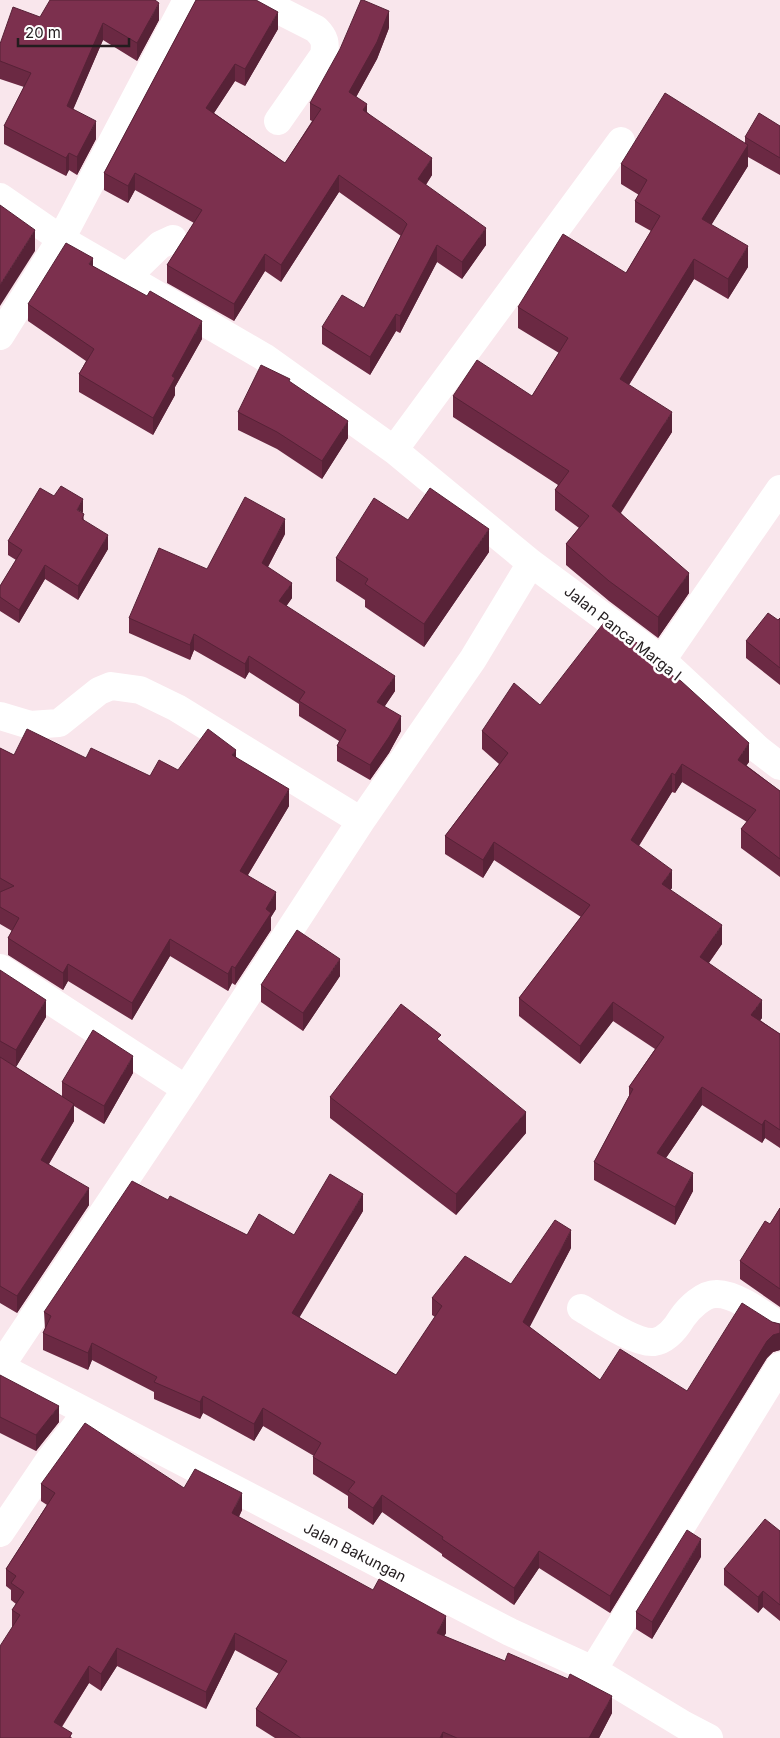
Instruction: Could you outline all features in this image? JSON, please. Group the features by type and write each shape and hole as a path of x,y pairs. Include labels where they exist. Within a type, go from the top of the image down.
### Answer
{"street":[{"path":"0,336 61,239 187,0"},
{"path":"259,0 316,29 324,37 326,45 324,55 278,121"},
{"path":"394,450 621,141"},
{"name":"Jalan Panca Marga I","path":"0,197 61,239 264,357 394,450 531,563 662,660 759,750 780,766"},
{"path":"127,277 160,245 173,239"},
{"path":"662,660 780,489"},
{"path":"0,1367 186,1089 361,822 473,659 531,563"},
{"path":"0,716 30,725 59,723 99,690 112,686 140,690 177,708 361,822"},
{"path":"0,968 186,1089"},
{"path":"581,1308 631,1337 653,1342 667,1336 676,1328 685,1314 699,1300 715,1294 740,1300 780,1326"},
{"path":"593,1670 780,1366"},
{"name":"Jalan Bakungan","path":"0,1367 510,1632 593,1670 680,1732 709,1738"},
{"path":"0,1533 48,1462 86,1413"}],"building":[{"path":"50,0 155,0 159,3 137,43 103,23 67,106 96,121 77,157 69,153 66,158 4,126 31,73 0,61 0,44 13,7 40,17"},
{"path":"196,0 256,0 278,12 245,69 235,64 206,108 285,163 321,109 310,103 340,49 361,0 389,11 377,42 349,92 367,104 363,110 432,158 418,179 486,228 462,262 437,245 400,316 396,314 370,357 322,327 342,295 364,308 407,224 339,175 281,265 265,254 234,304 167,265 202,210 135,173 128,186 104,173"},
{"path":"665,93 748,145 702,219 748,246 728,279 694,259 620,379 672,412 612,506 689,573 658,617 609,581 566,544 589,516 555,490 569,471 453,396 477,360 532,396 568,338 518,307 563,234 626,273 660,216 635,201 647,180 621,164"},
{"path":"759,113 780,126 780,158 745,137"},
{"path":"0,205 35,230 0,285"},
{"path":"66,243 93,258 89,264 147,296 150,291 202,321 172,376 175,378 153,418 79,374 94,349 28,304"},
{"path":"261,365 290,379 289,381 348,421 322,461 277,432 238,412"},
{"path":"61,486 83,499 77,510 84,514 82,519 108,535 78,586 45,565 19,610 0,597 0,586 22,550 8,541 40,488 54,496"},
{"path":"430,488 489,529 424,624 365,584 368,579 336,558 374,498 408,520"},
{"path":"245,497 285,519 262,563 292,583 279,601 395,676 377,702 401,716 370,765 337,746 346,730 299,701 305,692 249,656 245,664 194,634 190,645 129,618 159,548 207,569"},
{"path":"768,613 778,620 780,618 780,668 746,641"},
{"path":"606,620 656,657 651,662 681,681 749,743 738,760 780,791 780,859 741,829 756,810 682,764 675,775 672,773 631,840 672,870 662,884 722,925 700,957 762,1000 751,1015 780,1034 780,1130 765,1120 762,1125 702,1087 657,1153 693,1173 675,1207 594,1162 633,1089 629,1087 664,1037 613,1002 580,1046 519,998 590,905 494,842 483,860 445,836 508,753 482,731 514,683 540,705"},
{"path":"27,729 86,758 91,748 150,776 159,760 178,770 208,729 236,750 232,755 289,789 240,871 276,892 266,909 271,913 235,968 232,966 228,974 170,939 132,1003 68,964 63,973 8,938 19,918 0,907 0,892 14,886 0,878 0,748 14,755"},
{"path":"297,930 340,959 303,1013 261,985"},
{"path":"0,970 46,1000 16,1050 0,1041"},
{"path":"401,1004 441,1035 437,1039 526,1112 456,1194 330,1097"},
{"path":"93,1030 133,1056 104,1106 62,1082"},
{"path":"0,1057 74,1104 41,1160 89,1188 17,1296 0,1286"},
{"path":"330,1174 363,1194 292,1313 396,1375 442,1306 432,1298 465,1256 511,1284 555,1220 571,1230 523,1322 600,1380 620,1349 687,1391 742,1303 772,1322 780,1324 780,1333 773,1335 767,1341 610,1596 539,1551 514,1588 382,1495 373,1508 348,1491 355,1482 313,1457 321,1443 263,1408 254,1424 203,1396 200,1402 154,1382 157,1377 92,1343 88,1353 43,1333 51,1316 44,1312 132,1181 168,1200 170,1196 247,1235 259,1214 294,1235"},
{"path":"780,1208 780,1289 740,1261 765,1221 770,1224"},
{"path":"0,1375 59,1406 36,1435 0,1417"},
{"path":"85,1423 184,1488 195,1469 242,1493 232,1513 373,1590 379,1579 446,1616 437,1633 505,1661 508,1653 568,1679 570,1674 612,1696 589,1738 457,1738 443,1732 440,1738 301,1738 256,1709 287,1661 235,1633 206,1692 117,1648 101,1674 89,1666 54,1722 72,1733 69,1738 0,1738 0,1646 20,1615 12,1610 24,1592 11,1583 16,1576 6,1569 55,1493 41,1484"},
{"path":"765,1519 780,1531 780,1605 763,1591 758,1597 724,1569"},
{"path":"687,1530 701,1539 652,1622 636,1612"}]}
